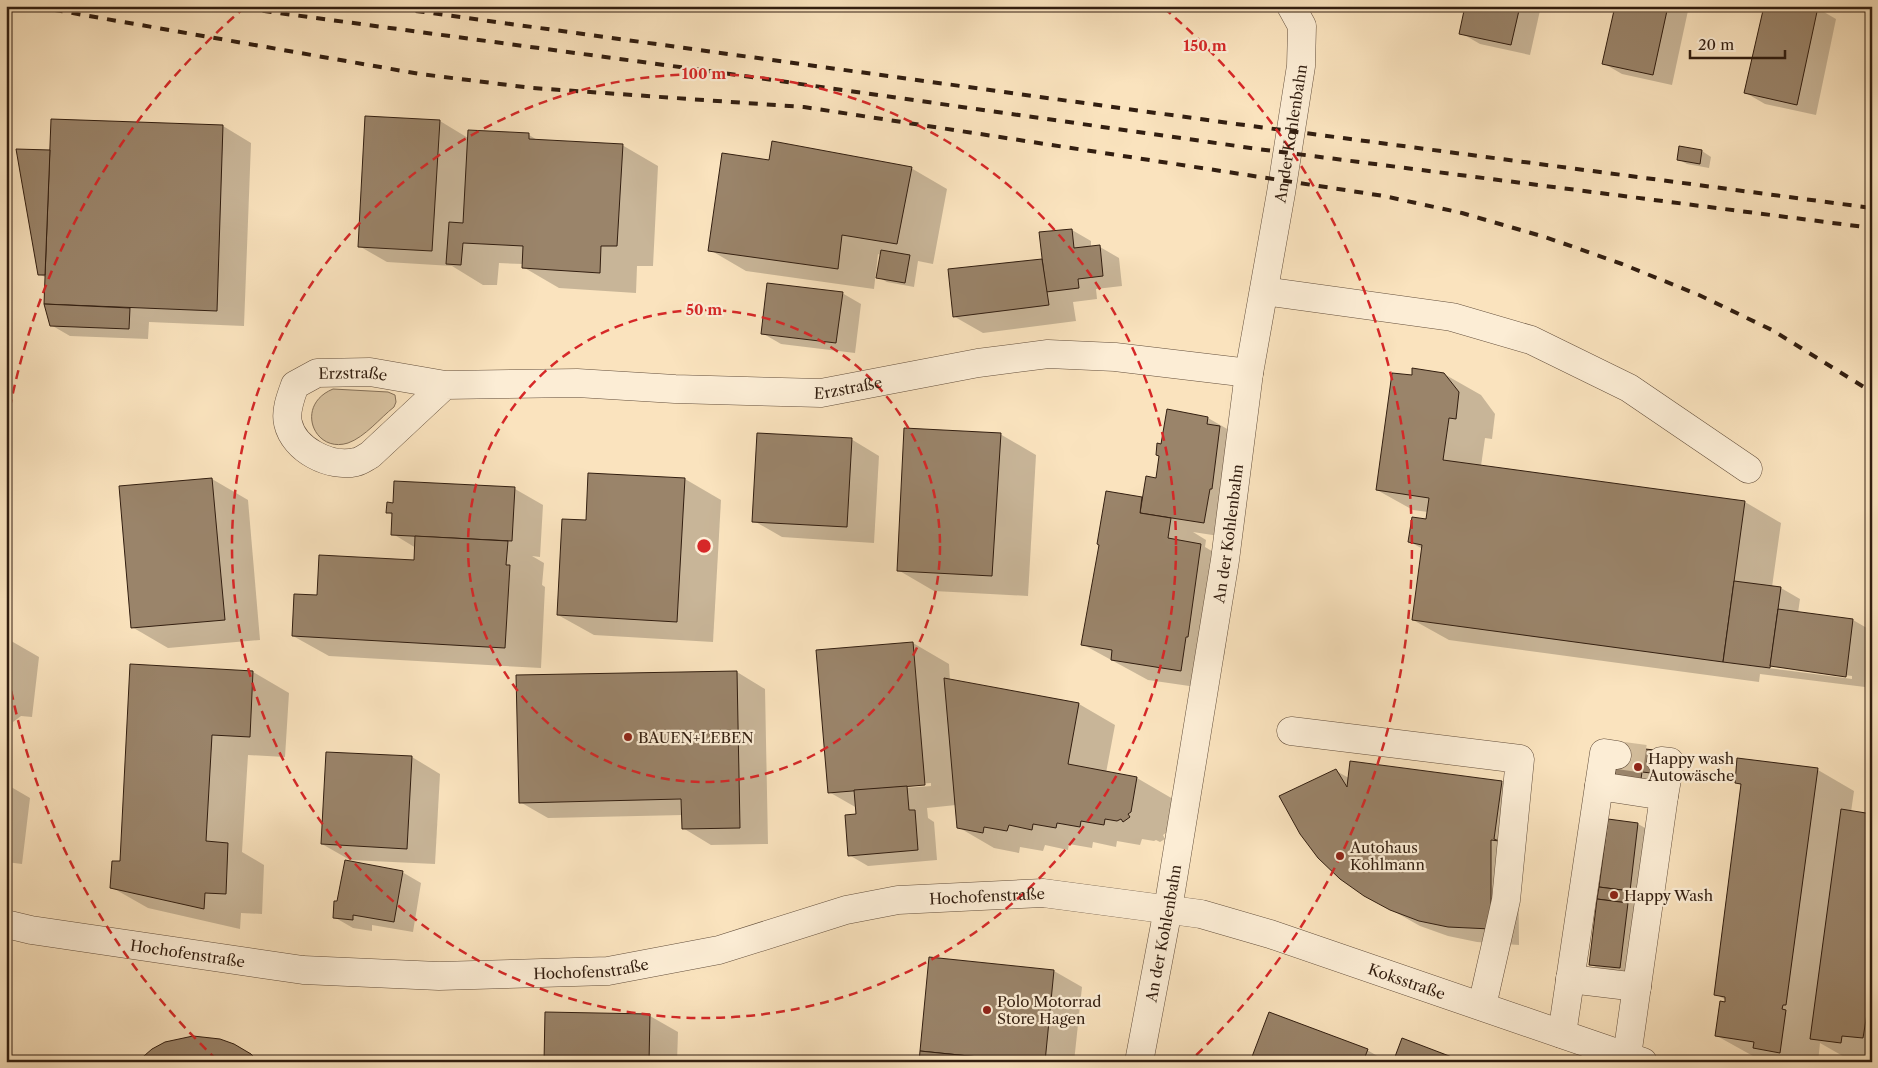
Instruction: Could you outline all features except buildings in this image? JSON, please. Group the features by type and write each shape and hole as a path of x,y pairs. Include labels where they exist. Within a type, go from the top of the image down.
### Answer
{"street":[{"name":"An der Kohlenbahn","path":"1139,1062 1168,909 1225,560 1249,373 1301,66 1302,26 1291,6"},
{"path":"1264,291 1452,317 1531,340 1629,388 1748,469"},
{"name":"Erzstraße","path":"445,385 370,456 356,462 336,462 318,457 292,436 288,422 289,404 295,385 317,373 370,372 445,385 577,383 675,389 821,393 978,363 1048,354 1115,357 1249,373"},
{"path":"1291,731 1520,759 1506,900 1482,1006"},
{"path":"1562,1034 1599,786 1611,754"},
{"path":"1635,1059 1637,987 1664,796 1666,762"},
{"path":"1599,786 1664,796"},
{"name":"Hochofenstraße","path":"6,924 31,930 303,970 438,976 608,971 719,950 846,910 898,900 1043,893 1168,909"},
{"name":"Koksstraße","path":"1168,909 1201,914 1270,934 1635,1059"},
{"path":"1570,979 1637,987"}],"shaded area":[{"path":"333,389 388,392 395,395 396,402 394,407 360,436 348,443 336,444 326,441 318,435 313,426 312,416 314,406 321,396"}],"tunnel":[{"path":"1617,755 1661,761"}],"railway":[{"path":"18,6 55,10 420,74 532,88 804,107 1384,196 1462,213 1545,237 1622,264 1699,295 1772,330 1872,392"},
{"path":"227,6 709,71 1258,149 1872,228"},
{"path":"380,6 1229,123 1872,208"}],"place":[{"name":"BAUEN+LEBEN","path":"628,737"},
{"name":"Happy wash Autowäsche","path":"1638,767"},
{"name":"Autohaus Kohlmann","path":"1340,856"},
{"name":"Happy Wash","path":"1614,895"},
{"name":"Polo Motorrad Store Hagen","path":"987,1010"}]}
